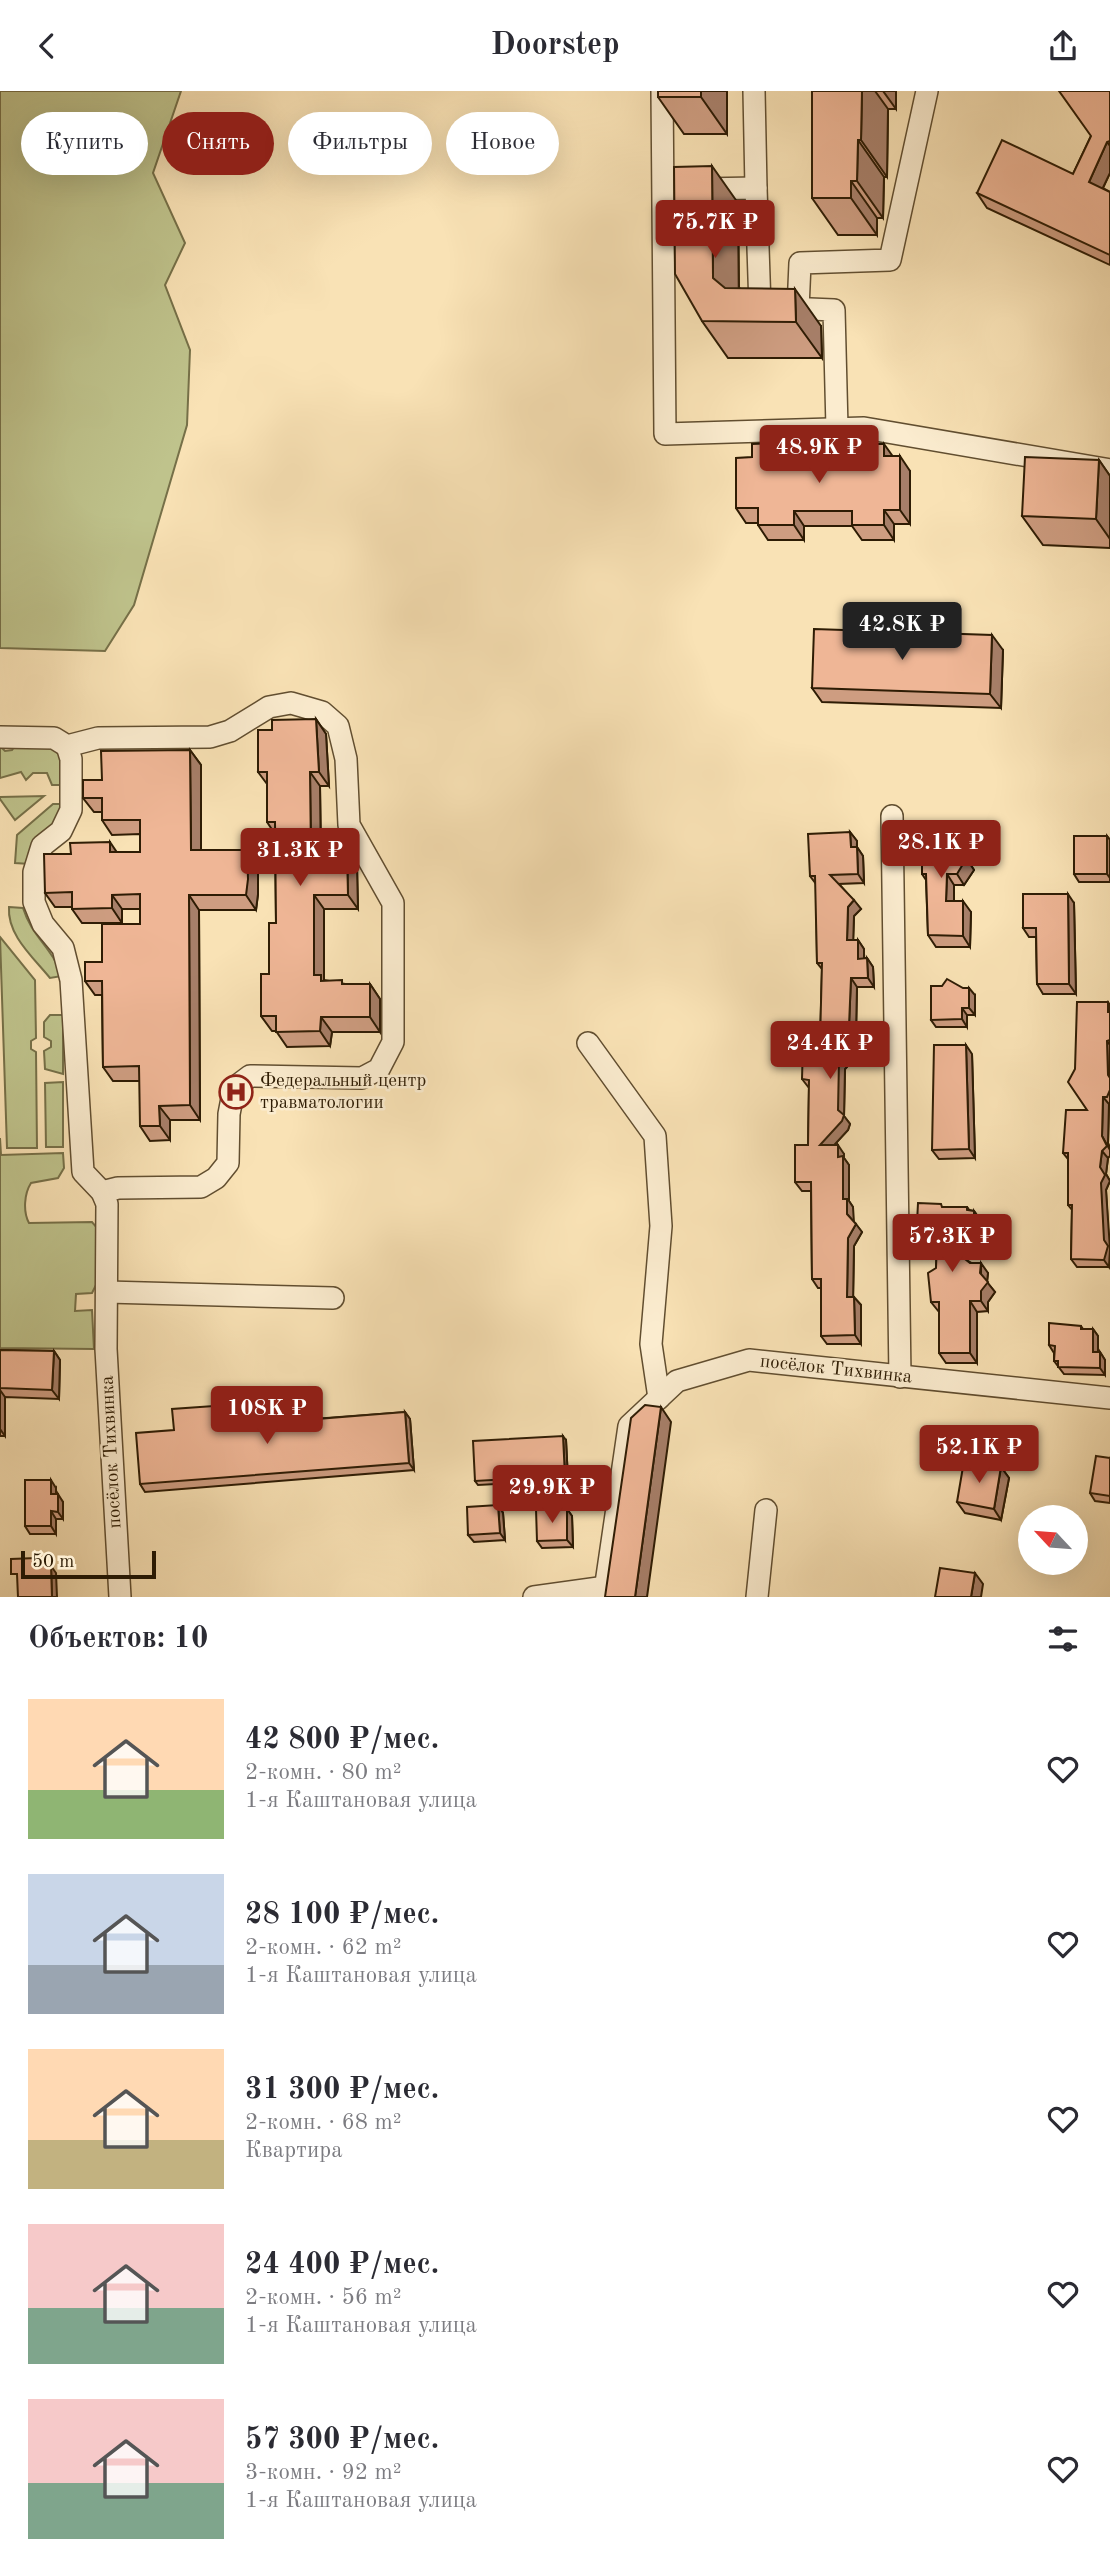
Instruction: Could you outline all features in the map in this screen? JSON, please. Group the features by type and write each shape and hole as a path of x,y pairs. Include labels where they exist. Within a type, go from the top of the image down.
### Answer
{"street":[{"path":"662,91 665,434 864,428 1110,470"},
{"path":"754,91 760,307 834,310 837,428"},
{"path":"798,309 800,263 890,260 927,91"},
{"path":"663,190 756,188"},
{"path":"0,737 54,738 67,746 71,759 71,810 61,831 42,846 34,872 34,902 43,924 63,948 71,980 83,1172 102,1192 118,1188 201,1187 216,1178 228,1163 229,1114 234,1088 250,1076 362,1079 379,1069 393,1042 393,904 349,825 346,759 338,726 322,712 291,703 269,707 230,731 210,737 98,738 67,746"},
{"path":"892,816 900,1377"},
{"path":"588,1043 655,1136 661,1226 652,1344 659,1398"},
{"name":"посёлок Тихвинка","path":"102,1192 107,1204 106,1349 120,1597"},
{"path":"107,1292 333,1298"},
{"name":"посёлок Тихвинка","path":"605,1592 629,1426 677,1381 749,1360 1110,1398"},
{"path":"757,1597 766,1510"},
{"path":"534,1597 605,1592"}],"green space":[{"path":"0,91 181,91 174,112 162,112 162,147 153,173 185,243 165,285 190,350 187,425 134,605 105,651 0,648"},
{"path":"42,741 64,756 66,785 52,785 47,773 33,773 26,780 21,772 0,778 0,746 5,751 12,750 17,743"},
{"path":"44,796 15,820 0,799 0,797"},
{"path":"53,804 66,804 30,864 15,863 17,835"},
{"path":"9,907 23,908 31,927 53,957 62,976 50,978 22,945 12,927"},
{"path":"0,937 35,980 36,1038 31,1041 31,1049 36,1052 37,1148 7,1148"},
{"path":"50,1015 63,1015 63,1074 45,1069 44,1051 51,1047 51,1041 44,1037 44,1022"},
{"path":"63,1082 63,1147 46,1147 45,1083"},
{"path":"0,1138 1,1155 63,1153 64,1168 58,1178 31,1183 29,1187 25,1208 29,1223 92,1222 98,1229 96,1285 92,1293 76,1294 75,1311 92,1310 94,1349 0,1348"}],"building":[{"path":"658,91 701,91 701,97 658,97"},
{"path":"812,91 862,91 857,181 851,181 851,198 812,198"},
{"path":"1059,91 1110,91 1110,141 1107,142 1089,182 1110,192 1110,255 977,193 1002,140 1073,174 1091,136"},
{"path":"712,166 713,278 725,288 795,289 796,322 702,321 675,274 674,167"},
{"path":"780,443 780,460 858,459 858,444 884,444 884,456 900,456 900,510 884,510 884,525 852,525 852,511 794,511 794,525 758,525 758,508 736,508 736,458 752,457 752,444"},
{"path":"1025,457 1099,460 1096,519 1022,516"},
{"path":"814,629 992,635 990,694 812,688"},
{"path":"316,719 319,772 310,772 311,852 347,851 348,895 314,895 314,975 321,975 321,981 342,980 342,984 370,984 370,1017 321,1017 320,1031 276,1032 276,1016 261,1016 261,974 269,974 269,923 276,923 275,822 267,822 267,772 258,772 258,730 272,730 272,720"},
{"path":"190,750 191,850 247,850 246,895 189,895 190,1105 159,1106 160,1126 140,1126 139,1066 103,1067 102,981 85,981 85,962 102,962 102,924 140,924 140,894 112,895 112,908 72,909 72,892 45,893 44,854 71,854 70,843 110,842 110,852 140,852 140,820 102,820 102,798 83,798 83,780 102,780 101,751"},
{"path":"958,829 958,845 966,859 957,874 947,874 946,901 963,901 963,936 928,935 926,874 922,874 922,846 915,846 916,830"},
{"path":"850,832 851,847 857,847 858,874 830,875 854,900 848,907 847,940 858,940 858,959 867,958 868,978 851,978 849,1026 826,1025 847,1050 839,1060 838,1110 844,1115 842,1121 820,1145 838,1145 838,1157 843,1156 843,1199 847,1199 847,1214 856,1224 848,1238 847,1297 854,1297 855,1335 821,1336 821,1279 812,1279 811,1182 795,1182 795,1145 808,1145 809,1080 802,1079 803,1043 820,1042 822,963 817,963 815,876 810,876 808,834"},
{"path":"1074,836 1107,836 1107,874 1074,874"},
{"path":"1023,894 1068,894 1069,984 1037,984 1036,928 1023,928"},
{"path":"947,979 963,988 969,988 969,1008 962,1008 962,1019 931,1020 931,986 942,986"},
{"path":"1077,1002 1108,1002 1110,1012 1110,1040 1107,1041 1110,1090 1107,1097 1103,1097 1102,1136 1107,1146 1102,1151 1100,1167 1105,1175 1101,1183 1104,1240 1108,1246 1104,1260 1071,1259 1072,1205 1068,1205 1068,1153 1063,1153 1066,1110 1087,1110 1068,1082 1075,1069"},
{"path":"934,1045 966,1045 969,1149 932,1150"},
{"path":"918,1203 967,1207 967,1210 974,1211 974,1229 964,1230 964,1241 956,1252 970,1263 981,1263 980,1273 988,1282 981,1291 981,1301 970,1301 970,1353 939,1353 939,1302 931,1302 928,1273 936,1268 937,1241 933,1241 933,1228 920,1228 917,1223"},
{"path":"1049,1323 1093,1329 1093,1352 1100,1352 1100,1368 1058,1367 1058,1361 1054,1361 1055,1346 1049,1345"},
{"path":"0,1350 54,1351 52,1390 0,1388"},
{"path":"228,1405 229,1426 405,1412 409,1463 140,1484 136,1433 174,1430 172,1409"},
{"path":"645,1405 661,1407 635,1597 605,1597 631,1418"},
{"path":"563,1436 565,1476 475,1481 473,1441"},
{"path":"1096,1456 1110,1458 1110,1496 1090,1493"},
{"path":"964,1461 1001,1467 994,1509 957,1502"},
{"path":"25,1480 51,1480 51,1494 58,1494 58,1512 51,1511 51,1526 25,1526"},
{"path":"498,1505 500,1533 468,1535 467,1507"},
{"path":"536,1509 567,1509 567,1540 537,1541"},
{"path":"36,1558 36,1566 51,1566 52,1597 18,1597 17,1574 11,1574 11,1559"},
{"path":"940,1568 975,1573 971,1597 935,1597"}],"place":[{"name":"Федеральный центр травматологии","path":"236,1092"}]}
